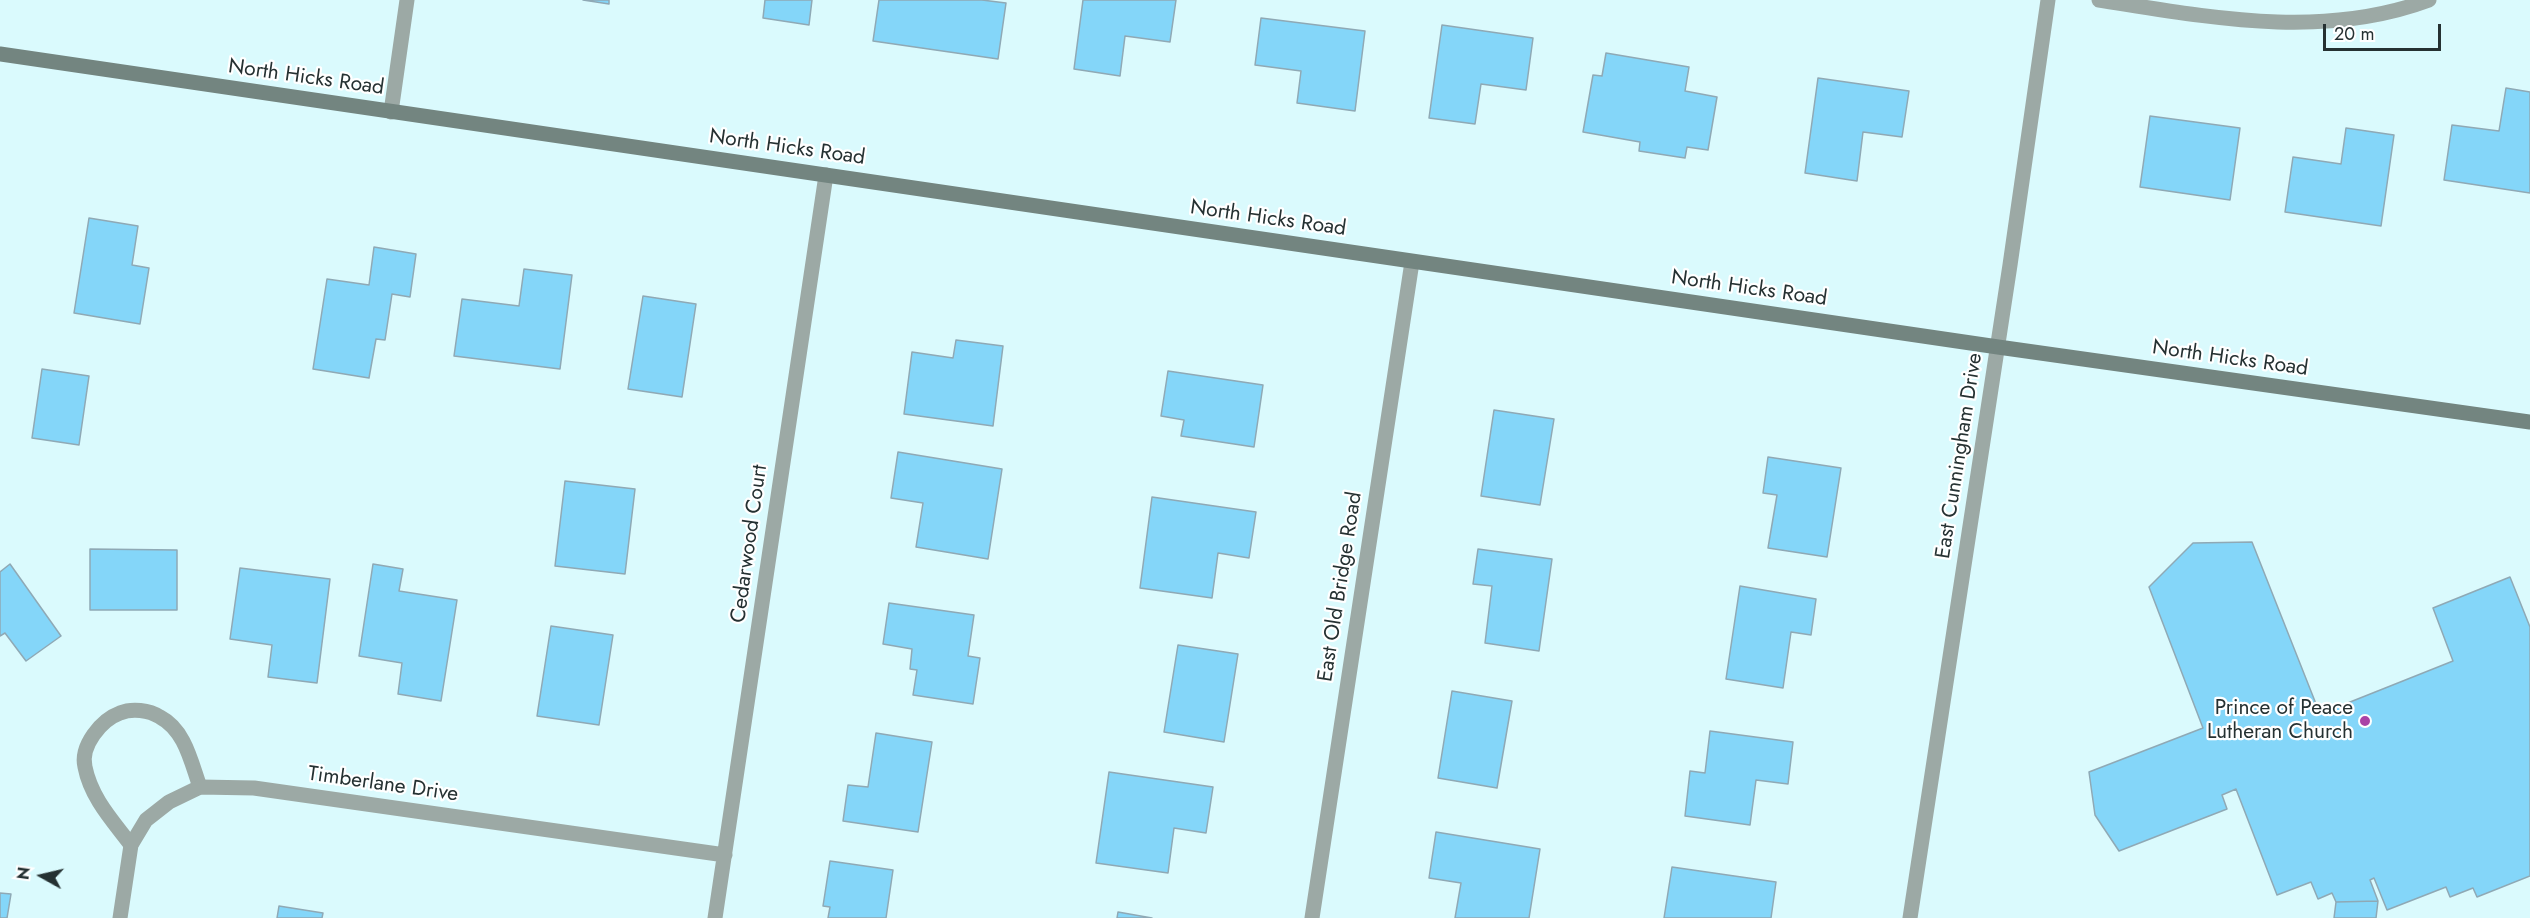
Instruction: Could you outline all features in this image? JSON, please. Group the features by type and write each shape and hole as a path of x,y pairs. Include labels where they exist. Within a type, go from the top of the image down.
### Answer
{"main road":[{"name":"North Hicks Road","path":"0,54 1412,262 2530,422"}],"street":[{"path":"391,112 407,0"},
{"name":"East Cunningham Drive","path":"1910,918 1998,347 2048,0"},
{"path":"2099,0 2216,18 2261,22 2323,22 2358,18 2429,0"},
{"name":"Cedarwood Court","path":"715,918 826,175"},
{"name":"East Old Bridge Road","path":"1312,918 1412,262"},
{"path":"131,845 93,794 84,765 88,742 103,724 119,713 141,710 161,717 184,741 200,787"},
{"name":"Timberlane Drive","path":"120,918 131,845 146,820 169,802 200,787 254,788 725,855"}],"building":[{"path":"583,0 609,0 609,4"},
{"path":"765,0 812,0 809,25 763,18"},
{"path":"879,0 982,0 1006,3 998,59 873,41"},
{"path":"1083,0 1176,0 1170,42 1125,36 1120,76 1074,69"},
{"path":"1261,18 1365,31 1355,111 1297,103 1301,71 1255,65"},
{"path":"1442,25 1533,38 1526,90 1481,84 1475,124 1429,118"},
{"path":"1606,53 1689,67 1685,91 1717,97 1708,150 1687,147 1685,158 1639,151 1640,142 1583,132 1593,75 1602,76"},
{"path":"1818,78 1909,91 1902,137 1863,132 1857,181 1805,173"},
{"path":"2506,88 2530,92 2530,193 2444,180 2452,125 2499,131"},
{"path":"2150,116 2240,128 2230,200 2140,187"},
{"path":"2346,128 2394,135 2381,226 2285,212 2293,157 2341,164"},
{"path":"89,218 138,226 132,265 149,268 140,324 74,313"},
{"path":"374,247 416,254 410,297 392,294 385,340 376,339 369,378 313,369 327,279 369,285"},
{"path":"524,269 572,275 560,369 454,356 462,299 519,306"},
{"path":"643,296 696,304 682,397 628,389"},
{"path":"956,340 1003,346 993,426 904,414 912,352 953,358"},
{"path":"42,369 89,376 79,445 32,438"},
{"path":"1168,371 1263,385 1254,447 1181,436 1184,420 1161,416"},
{"path":"1494,410 1554,419 1540,505 1481,496"},
{"path":"898,452 1002,469 988,559 916,547 923,503 891,498"},
{"path":"1768,457 1841,468 1827,557 1768,548 1777,495 1763,493"},
{"path":"565,481 635,489 625,574 555,566"},
{"path":"1152,497 1256,512 1249,558 1218,553 1212,598 1140,588"},
{"name":"Prince of Peace Lutheran Church","path":"2252,542 2320,714 2453,661 2433,608 2510,577 2530,627 2530,876 2477,897 2473,888 2450,897 2446,887 2387,910 2374,878 2370,880 2378,901 2336,902 2332,893 2318,899 2311,882 2277,895 2236,789 2222,795 2227,809 2119,851 2095,815 2089,772 2203,728 2149,587 2193,543"},
{"path":"90,549 177,550 177,610 90,610"},
{"path":"1478,549 1552,559 1539,651 1485,643 1492,586 1473,584"},
{"path":"10,564 61,636 26,661 5,633 0,636 0,572"},
{"path":"373,564 403,569 399,591 457,600 441,701 398,694 402,663 359,656"},
{"path":"240,568 330,579 317,683 268,677 272,645 230,639"},
{"path":"1740,586 1816,599 1811,635 1791,632 1783,688 1726,679"},
{"path":"889,603 974,615 968,656 980,658 973,704 913,695 917,670 910,669 912,649 883,644"},
{"path":"551,626 613,635 599,725 537,716"},
{"path":"1178,645 1238,654 1224,742 1164,732"},
{"path":"1452,691 1512,701 1497,788 1438,778"},
{"path":"1710,731 1793,742 1788,784 1756,780 1750,825 1685,816 1690,771 1705,773"},
{"path":"876,733 932,742 918,832 843,821 848,785 868,787"},
{"path":"1109,772 1213,787 1206,833 1174,828 1168,873 1096,863"},
{"path":"1436,832 1540,849 1529,918 1455,918 1461,883 1429,878"},
{"path":"830,861 893,870 886,918 828,918 830,907 823,906"},
{"path":"1672,867 1776,882 1771,918 1664,918"},
{"path":"0,893 11,894 7,918 0,918"},
{"path":"2378,901 2376,918 2334,918 2336,902"},
{"path":"279,906 323,913 322,918 277,918"},
{"path":"1118,912 1152,918 1117,918"}],"place":[{"name":"Prince of Peace Lutheran Church","path":"2365,721"}]}
